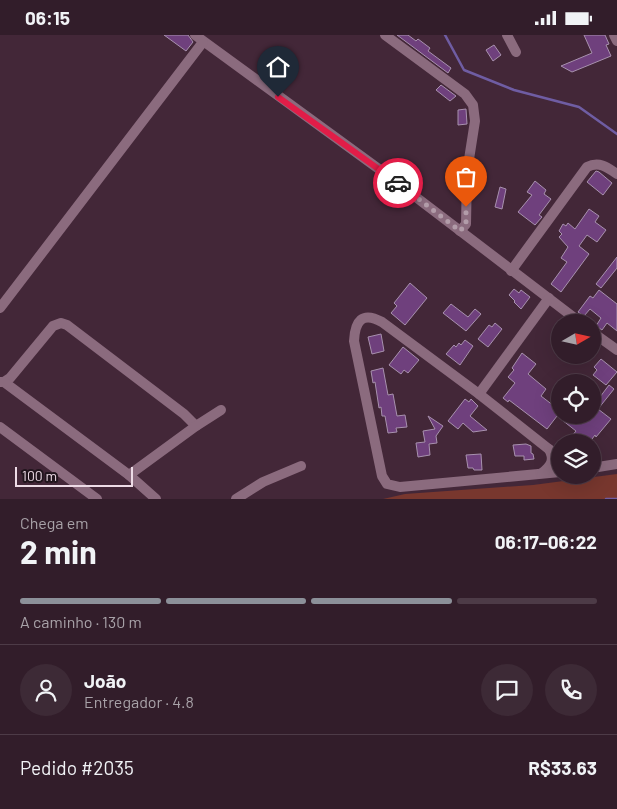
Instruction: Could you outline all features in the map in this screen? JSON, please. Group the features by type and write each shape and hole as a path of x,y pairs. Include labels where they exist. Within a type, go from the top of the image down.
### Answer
{"street":[{"path":"195,35 383,172 569,314"},
{"path":"385,35 465,94 473,105 475,121 467,172 465,196 466,224 460,231"},
{"path":"507,35 516,52"},
{"path":"614,35 617,41"},
{"path":"0,308 204,42"},
{"path":"512,271 587,167 593,164 601,164 617,174"},
{"path":"479,394 549,298"},
{"path":"542,473 552,462 552,455 549,449 382,322 371,317 361,319 357,324 354,341 382,476 387,484 400,487 551,472"},
{"path":"156,499 129,475 2,382 10,378 53,326 61,323 67,325 184,413 196,425"},
{"path":"601,338 617,350"},
{"path":"129,475 196,425 221,410"},
{"path":"0,427 97,499"},
{"path":"601,467 617,464"},
{"path":"236,499 263,482 301,466"}],"shaded area":[{"path":"617,474 617,499 383,499 405,494 551,483 601,484 601,476"}],"building":[{"path":"164,35 188,35 193,42 186,51"},
{"path":"397,35 408,35 416,41 418,39 430,48 428,51 451,68 448,73"},
{"path":"584,35 605,35 609,44 606,45 611,56 572,72 561,66 592,53"},
{"path":"494,45 501,55 493,61 486,50"},
{"path":"441,85 456,96 450,101 436,90"},
{"path":"466,109 467,124 458,125 458,110"},
{"path":"596,171 612,183 603,195 587,182"},
{"path":"535,181 546,190 544,194 551,199 539,215 542,217 535,225 518,212 532,195 527,192"},
{"path":"500,187 506,189 502,209 495,207"},
{"path":"589,209 599,216 595,222 606,230 597,242 587,235 579,246 589,254 561,292 551,284 567,262 561,258 568,247 559,237 562,234 559,231 563,224 566,226 568,223 575,229"},
{"path":"617,257 617,268 601,288 596,284"},
{"path":"410,283 427,298 405,325 391,313 397,306 394,303"},
{"path":"514,289 519,293 521,290 530,297 521,309 509,295"},
{"path":"599,290 617,304 617,331 607,323 601,329 601,314 596,314 590,309 586,314 578,312 590,296 593,298"},
{"path":"451,304 468,317 475,309 481,314 466,331 443,313"},
{"path":"495,323 502,329 488,347 478,339 489,325 492,327"},
{"path":"381,334 384,351 372,354 368,337"},
{"path":"465,340 473,346 460,365 446,354 454,345 456,347 459,343 461,345"},
{"path":"403,347 419,360 408,373 404,370 401,374 389,365"},
{"path":"522,353 536,364 528,374 546,389 541,396 551,404 551,424 547,429 509,400 508,402 503,398 515,383 508,377 514,370 512,368"},
{"path":"601,359 617,372 606,385 601,381 601,374 594,374 597,370 594,367 597,364 601,364"},
{"path":"383,368 388,395 393,394 397,416 405,415 407,427 396,428 397,432 388,433 385,416 382,416 381,407 379,408 375,382 373,383 371,371"},
{"path":"609,385 614,389 601,405 601,396"},
{"path":"465,399 469,402 471,399 478,406 470,416 487,430 473,432 463,423 458,429 448,421"},
{"path":"601,411 611,419 598,434 574,434 576,431 567,424 601,424"},
{"path":"428,416 443,426 436,436 437,443 429,444 430,455 418,457 416,443 425,442 423,431 435,429"},
{"path":"526,444 531,446 531,453 534,459 524,460 524,456 515,456 513,445"},
{"path":"481,454 482,470 468,468 466,455"}],"waterway":[{"path":"445,35 464,70 514,90 579,107 617,134"},
{"path":"606,499 617,499"}],"way so far":[{"path":"398,183 460,231 466,224 466,207"}],"route":[{"path":"278,97 398,183"}]}
